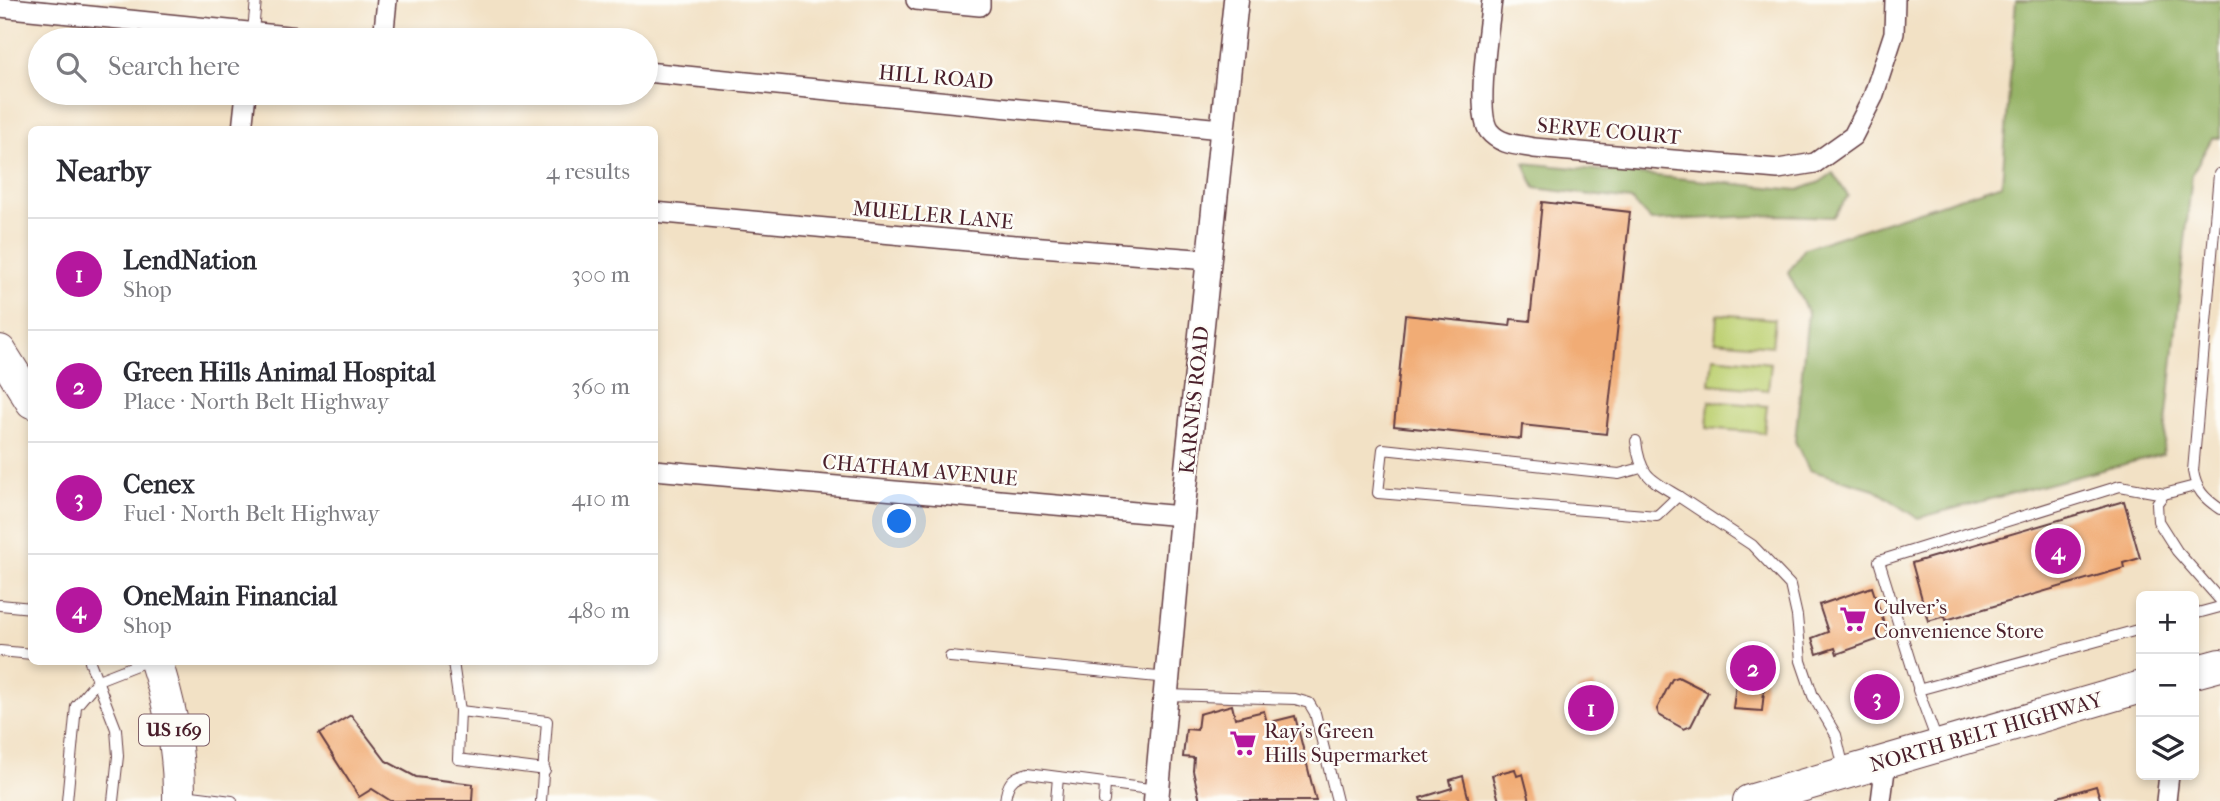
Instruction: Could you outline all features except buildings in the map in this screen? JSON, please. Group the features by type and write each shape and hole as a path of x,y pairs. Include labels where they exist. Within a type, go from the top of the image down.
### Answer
{"main road":[{"path":"0,351 28,396"},
{"name":"US 169","path":"157,665 171,709 179,760 179,798"},
{"path":"2199,671 2220,665"},
{"name":"NORTH BELT HIGHWAY","path":"1765,799 2136,688"}],"street":[{"path":"384,28 387,0"},
{"path":"916,0 980,6 980,0"},
{"name":"KARNES ROAD","path":"1157,795 1182,516 1236,0"},
{"name":"SERVE COURT","path":"1492,0 1483,90 1484,114 1488,130 1502,142 1534,148 1778,169 1815,163 1853,136 1872,97 1894,33 1895,0"},
{"path":"0,7 182,28"},
{"name":"HILL ROAD","path":"658,73 1221,128"},
{"path":"242,126 245,105"},
{"name":"MUELLER LANE","path":"658,212 1209,260"},
{"name":"CHATHAM AVENUE","path":"658,470 1182,516"},
{"path":"1881,801 1885,762"},
{"path":"2166,801 2168,780"}],"lane":[{"path":"253,28 256,0"},
{"path":"2219,174 2193,471 2195,486 2204,498 2220,509"},
{"path":"1636,442 1641,468 1648,478 1752,545 1790,584 1797,617 1801,661 1813,696 1836,735 1845,773"},
{"path":"1641,468 1619,474 1383,449 1378,493 1657,516 1678,496"},
{"path":"1939,746 1880,561 2120,486 2164,494 2195,486"},
{"path":"2164,494 2157,503 2158,522 2176,551 2220,600"},
{"path":"0,604 28,608"},
{"path":"2199,613 2220,607"},
{"path":"1919,690 2136,630"},
{"path":"0,651 28,654"},
{"path":"950,657 1168,686 1295,699 1309,703 1315,713 1337,801"},
{"path":"91,665 116,729 118,756 113,801"},
{"path":"67,801 76,706 98,680 136,665"},
{"path":"453,665 460,711 458,760 545,770"},
{"path":"460,711 547,722 541,801"},
{"path":"1005,801 1007,786 1015,776 1028,773 1105,784 1157,795"},
{"path":"1056,801 1058,778"},
{"path":"1104,801 1105,784"},
{"path":"179,798 232,801"}],"green space":[{"path":"2016,0 2220,0 2220,138 2212,138 2192,174 2163,454 1918,518 1874,489 1809,470 1795,441 1808,313 1788,273 1805,248 2002,184"},
{"path":"1524,163 1798,190 1820,182 1833,173 1848,196 1833,217 1778,215 1651,221 1631,200 1535,188"},
{"path":"1717,314 1775,319 1772,346 1715,341"},
{"path":"1713,357 1771,363 1768,390 1710,384"},
{"path":"1709,401 1767,406 1764,433 1707,428"}],"place":[{"name":"OneMain Financial","path":"2058,551"},
{"name":"Culver's Convenience Store","path":"1853,619"},
{"name":"Green Hills Animal Hospital","path":"1753,668"},
{"name":"Cenex","path":"1877,697"},
{"name":"LendNation","path":"1591,708"},
{"name":"Ray's Green Hills Supermarket","path":"1243,743"}]}
